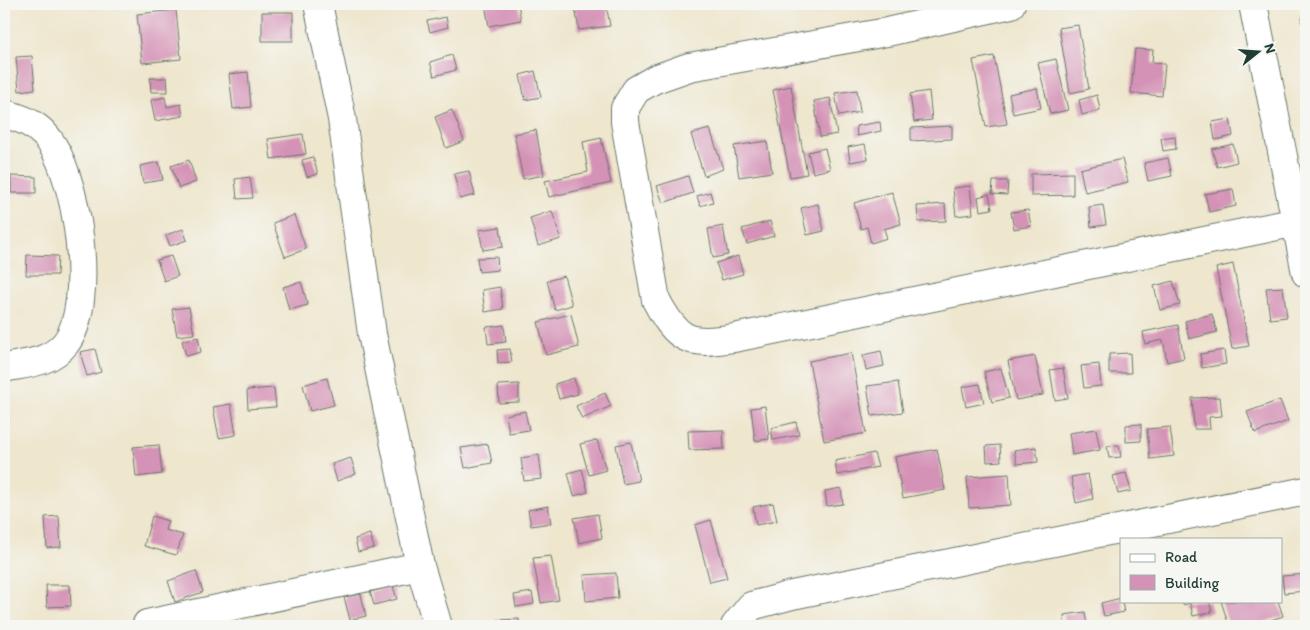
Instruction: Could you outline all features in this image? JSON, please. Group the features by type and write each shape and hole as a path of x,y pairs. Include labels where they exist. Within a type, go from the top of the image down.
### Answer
{"street":[{"path":"318,4 342,119 372,334 420,566 438,626"},
{"path":"1011,4 887,32 689,66 655,78 636,90 624,108 625,122 656,300 668,322 686,339 705,343 1297,222"},
{"path":"1254,4 1306,273"},
{"path":"4,114 21,118 44,133 59,155 75,204 82,294 77,323 66,344 48,359 4,368"},
{"path":"735,626 751,606 792,595 1306,491"},
{"path":"143,626 420,566"}],"building":[{"path":"378,4 394,4 395,10 378,11"},
{"path":"428,4 441,4 441,7 429,9"},
{"path":"485,4 518,4 521,20 489,26"},
{"path":"606,4 610,26 579,30 575,8"},
{"path":"1306,7 1306,24 1301,22"},
{"path":"176,10 181,59 142,63 137,14"},
{"path":"262,12 293,12 293,41 262,41"},
{"path":"446,17 448,27 430,32 427,21"},
{"path":"1078,25 1089,89 1070,93 1059,28"},
{"path":"1135,49 1153,50 1152,63 1165,64 1162,96 1131,93"},
{"path":"452,55 456,70 434,76 430,62"},
{"path":"32,56 35,89 19,91 16,57"},
{"path":"994,56 1007,124 986,127 973,60"},
{"path":"1056,59 1068,110 1050,114 1038,63"},
{"path":"535,71 541,97 525,100 520,75"},
{"path":"248,72 251,107 233,109 229,74"},
{"path":"150,78 167,78 168,92 151,92"},
{"path":"791,86 807,174 790,177 773,90"},
{"path":"1037,88 1041,108 1013,114 1009,94"},
{"path":"857,90 860,112 839,116 835,93"},
{"path":"929,91 932,120 914,122 910,94"},
{"path":"1097,95 1100,110 1082,115 1079,100"},
{"path":"165,97 167,107 181,104 183,116 155,121 151,100"},
{"path":"830,98 837,134 820,137 814,101"},
{"path":"452,110 464,141 446,148 435,117"},
{"path":"1230,119 1233,136 1215,140 1212,122"},
{"path":"880,122 881,131 857,136 856,126"},
{"path":"952,126 952,139 911,141 911,128"},
{"path":"710,129 723,169 704,176 691,134"},
{"path":"536,130 544,175 523,179 514,134"},
{"path":"303,134 306,154 271,159 268,139"},
{"path":"1175,136 1176,149 1163,151 1161,138"},
{"path":"601,138 611,183 549,197 545,181 588,172 583,142"},
{"path":"767,141 772,172 739,177 734,146"},
{"path":"865,144 868,159 850,162 848,147"},
{"path":"1233,144 1237,162 1217,167 1212,149"},
{"path":"825,148 830,169 813,173 808,152"},
{"path":"313,157 318,174 307,177 302,160"},
{"path":"1168,158 1172,176 1148,181 1144,163"},
{"path":"1122,159 1128,182 1085,192 1080,169"},
{"path":"189,160 196,182 179,188 171,166"},
{"path":"159,162 163,180 143,183 140,166"},
{"path":"469,171 475,195 460,199 454,174"},
{"path":"1073,173 1073,195 1031,196 1031,174"},
{"path":"11,176 36,177 36,193 11,193"},
{"path":"688,176 693,193 663,203 657,186"},
{"path":"250,177 253,198 237,199 235,179"},
{"path":"993,181 1008,181 1007,195 992,194"},
{"path":"970,186 973,214 956,216 953,188"},
{"path":"1233,189 1236,206 1209,212 1205,194"},
{"path":"710,192 713,202 700,206 697,196"},
{"path":"892,192 901,224 884,229 887,238 871,243 867,227 861,229 854,203"},
{"path":"989,194 992,209 980,211 978,197"},
{"path":"818,204 824,231 807,235 801,208"},
{"path":"945,204 946,221 918,222 917,206"},
{"path":"1103,205 1106,225 1091,227 1089,207"},
{"path":"1028,210 1031,226 1014,229 1011,212"},
{"path":"552,211 561,239 538,246 530,218"},
{"path":"294,215 306,249 285,257 273,223"},
{"path":"770,221 774,236 747,244 742,229"},
{"path":"723,226 728,255 713,258 708,229"},
{"path":"500,227 503,247 483,250 479,230"},
{"path":"183,229 187,240 170,246 166,235"},
{"path":"27,255 58,256 57,275 26,275"},
{"path":"171,256 178,276 164,281 157,260"},
{"path":"738,256 743,274 722,280 716,263"},
{"path":"497,257 498,270 479,272 477,258"},
{"path":"1233,264 1249,346 1232,349 1216,268"},
{"path":"564,276 572,305 555,310 547,281"},
{"path":"1173,281 1180,305 1160,310 1154,286"},
{"path":"301,282 308,305 289,310 283,287"},
{"path":"500,287 503,309 485,312 482,290"},
{"path":"1283,287 1287,317 1270,319 1266,288"},
{"path":"189,307 194,334 177,336 172,309"},
{"path":"571,314 579,347 546,355 538,322"},
{"path":"1212,314 1217,332 1189,339 1185,321"},
{"path":"504,325 506,342 488,344 486,327"},
{"path":"1178,325 1184,358 1167,362 1163,340 1145,344 1143,332"},
{"path":"198,337 201,352 186,356 182,341"},
{"path":"95,349 101,372 87,376 80,352"},
{"path":"510,349 512,362 498,363 497,350"},
{"path":"1224,350 1226,364 1202,368 1200,354"},
{"path":"881,351 884,366 866,370 863,355"},
{"path":"851,353 866,433 824,441 809,361"},
{"path":"1130,353 1131,373 1109,373 1109,354"},
{"path":"1035,356 1043,395 1016,400 1008,361"},
{"path":"1099,364 1101,386 1084,388 1081,366"},
{"path":"1001,368 1009,398 992,402 984,372"},
{"path":"1063,368 1068,398 1055,400 1050,370"},
{"path":"327,378 334,405 310,411 303,385"},
{"path":"574,378 578,394 559,399 555,384"},
{"path":"898,382 903,412 872,416 867,386"},
{"path":"519,384 519,402 499,403 498,385"},
{"path":"980,384 984,403 966,407 962,387"},
{"path":"274,388 276,407 248,409 247,390"},
{"path":"605,393 611,406 582,419 576,406"},
{"path":"1220,397 1222,416 1209,417 1210,429 1194,429 1192,398"},
{"path":"4,399 9,421 4,422"},
{"path":"1280,400 1288,421 1255,433 1247,412"},
{"path":"231,404 236,435 219,438 213,407"},
{"path":"765,406 769,439 755,441 751,408"},
{"path":"525,411 529,430 509,433 506,415"},
{"path":"796,422 799,435 773,440 771,428"},
{"path":"1141,424 1141,441 1126,442 1126,425"},
{"path":"1170,427 1174,456 1150,459 1147,429"},
{"path":"1096,429 1100,450 1072,455 1069,433"},
{"path":"723,430 724,449 689,450 688,431"},
{"path":"597,440 606,470 589,475 580,444"},
{"path":"631,442 639,481 623,484 616,445"},
{"path":"488,444 492,463 465,468 461,448"},
{"path":"159,445 162,474 136,477 133,447"},
{"path":"1000,445 1001,461 987,462 986,446"},
{"path":"1119,445 1121,457 1109,458 1107,446"},
{"path":"1036,447 1038,462 1017,464 1014,450"},
{"path":"937,449 945,490 903,498 895,457"},
{"path":"874,453 878,467 837,475 835,461"},
{"path":"539,455 542,479 524,481 521,458"},
{"path":"351,458 356,474 337,481 332,464"},
{"path":"582,469 588,492 574,496 568,473"},
{"path":"1126,473 1131,491 1118,494 1113,476"},
{"path":"1009,474 1011,505 969,508 967,477"},
{"path":"1088,474 1093,499 1076,503 1071,477"},
{"path":"841,488 843,504 827,506 825,491"},
{"path":"773,503 777,521 756,525 753,507"},
{"path":"548,506 551,523 531,526 528,510"},
{"path":"598,514 602,538 579,543 574,518"},
{"path":"59,516 61,547 47,548 45,517"},
{"path":"152,516 168,521 165,530 183,535 176,555 144,546"},
{"path":"711,520 727,578 710,582 695,525"},
{"path":"370,534 374,548 358,552 355,539"},
{"path":"551,556 559,600 541,603 533,558"},
{"path":"196,571 203,592 175,602 168,581"},
{"path":"616,573 618,598 586,601 584,575"},
{"path":"1306,574 1306,591 1284,593 1282,576"},
{"path":"46,585 70,585 71,606 47,607"},
{"path":"393,586 397,599 374,605 370,592"},
{"path":"532,592 534,604 516,607 514,595"},
{"path":"361,594 366,616 350,620 344,597"},
{"path":"1120,598 1124,612 1104,616 1101,603"},
{"path":"1182,602 1209,602 1212,612 1193,616 1190,603 1183,605"},
{"path":"1221,602 1278,602 1283,616 1253,626 1229,626"},
{"path":"1085,612 1087,625 1065,626 1064,615"},
{"path":"519,619 519,626 498,626 497,620"}]}
